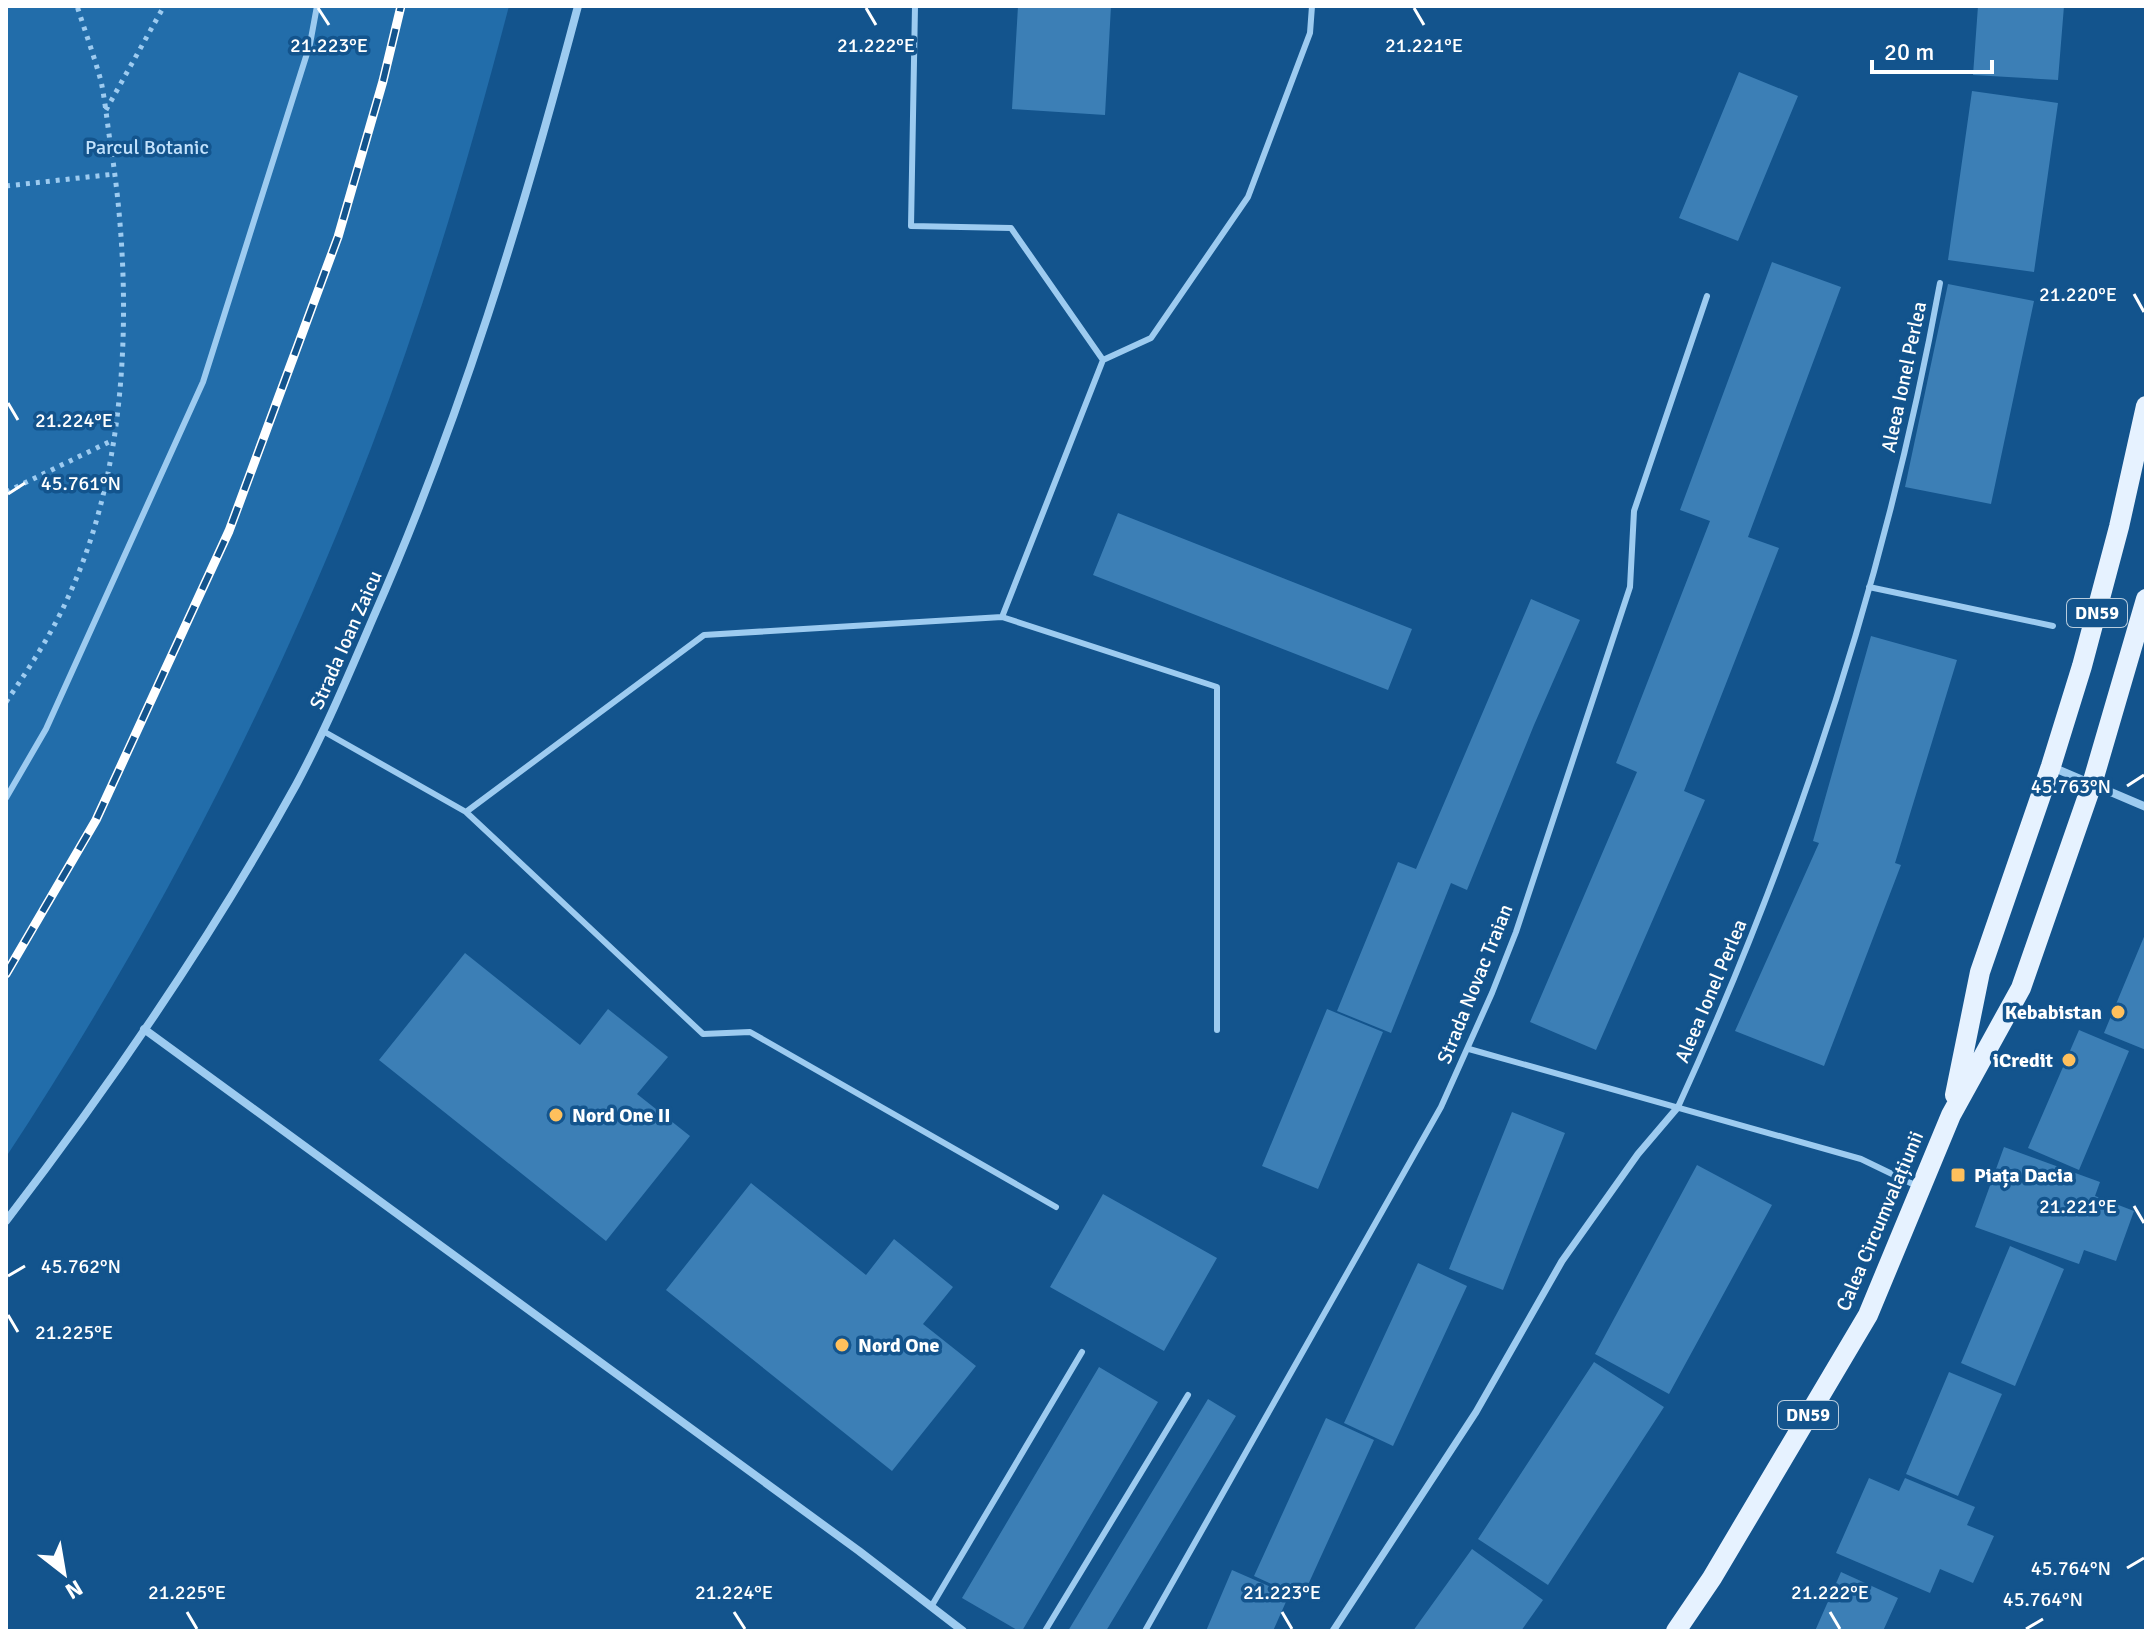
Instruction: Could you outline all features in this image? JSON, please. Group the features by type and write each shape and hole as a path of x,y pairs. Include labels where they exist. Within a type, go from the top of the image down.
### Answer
{"main road":[{"name":"Calea Circumvalațiunii","path":"1951,1115 1980,972 2051,766 2101,597 2146,406"},
{"name":"Calea Circumvalațiunii","path":"1676,1631 1712,1578 1868,1315 1951,1115 2021,988 2092,784 2146,599"}],"street":[{"name":"Strada Ioan Zaicu","path":"6,1221 144,1029 222,911 296,784 322,730 390,581 476,351 517,222 578,6"},
{"path":"2051,766 2146,807"},
{"path":"144,1029 963,1631"},
{"name":"Aleea Ionel Perlea","path":"1333,1631 1476,1412 1562,1261 1638,1154 1678,1107"}],"lane":[{"path":"6,798 46,729 203,382 310,44 317,6"},
{"path":"915,6 911,226 1011,228 1103,360"},
{"path":"1002,617 1103,360 1151,338 1248,197 1310,33 1312,6"},
{"name":"Aleea Ionel Perlea","path":"1678,1107 1770,891 1829,722 1900,475 1940,283"},
{"name":"Strada Novac Traian","path":"1145,1631 1418,1148 1469,1049 1516,932 1630,587 1634,511 1707,296"},
{"path":"1869,587 2053,626"},
{"path":"466,812 704,635 1002,617 1217,687 1217,1030"},
{"path":"322,730 466,812 703,1034 750,1032 1056,1207"},
{"path":"1469,1049 1861,1159 1922,1189"},
{"path":"931,1607 1082,1352"},
{"path":"1045,1631 1188,1395"}],"path":[{"path":"6,702 36,658 71,592 98,517 113,440 121,355 123,268 115,174 101,82 77,6"},
{"path":"105,111 164,6"},
{"path":"6,186 115,174"},
{"path":"6,492 113,440"}],"green space":[{"name":"Parcul Botanic","path":"6,6 509,6 429,284 371,448 334,541 208,812 111,987 6,1157"}],"building":[{"path":"1018,6 1111,6 1105,115 1012,109"},
{"path":"1978,6 2064,6 2058,80 1973,75"},
{"path":"1739,72 1798,96 1738,241 1679,218"},
{"path":"1972,91 2058,103 2034,272 1948,260"},
{"path":"1772,262 1841,287 1748,537 1779,548 1684,791 1705,800 1596,1050 1530,1022 1637,772 1616,763 1710,521 1680,510"},
{"path":"1948,284 2034,301 1991,504 1905,487"},
{"path":"1118,513 1412,629 1388,690 1093,575"},
{"path":"1531,599 1580,620 1467,890 1451,883 1391,1033 1337,1011 1398,862 1416,869"},
{"path":"1871,636 1957,660 1895,863 1901,865 1824,1066 1735,1031 1819,843 1813,841"},
{"path":"2146,932 2146,1050 2104,1033"},
{"name":"Nord One II","path":"465,953 580,1045 608,1009 668,1057 637,1094 690,1136 606,1241 379,1060"},
{"path":"1327,1009 1383,1032 1318,1189 1262,1166"},
{"path":"2079,1030 2129,1051 2079,1170 2028,1148"},
{"path":"1512,1112 1565,1133 1503,1290 1449,1269"},
{"path":"2004,1147 2100,1182 2095,1196 2134,1211 2116,1261 2084,1250 2079,1264 1975,1227"},
{"path":"1697,1165 1772,1205 1669,1394 1595,1354"},
{"name":"Nord One","path":"751,1183 866,1275 894,1239 953,1287 923,1324 976,1366 892,1471 666,1290"},
{"path":"1103,1194 1217,1258 1164,1351 1050,1287"},
{"path":"2010,1246 2064,1269 2015,1386 1961,1363"},
{"path":"1418,1263 1467,1286 1393,1446 1344,1423"},
{"path":"1594,1362 1664,1407 1548,1585 1478,1539"},
{"path":"1099,1367 1158,1402 1022,1631 1019,1631 962,1598"},
{"path":"1949,1372 2002,1394 1958,1496 1906,1474"},
{"path":"1208,1399 1236,1416 1106,1631 1068,1631"},
{"path":"1326,1418 1374,1440 1302,1598 1254,1576"},
{"path":"1869,1478 1899,1491 1905,1478 1975,1507 1967,1525 1994,1536 1973,1583 1940,1569 1930,1593 1836,1553"},
{"path":"1472,1549 1543,1600 1521,1631 1413,1631"},
{"path":"1232,1570 1289,1595 1273,1631 1206,1631"},
{"path":"1841,1572 1898,1598 1883,1631 1815,1631"}],"railway":[{"path":"6,974 96,820 229,531 338,237 401,6"}],"place":[{"name":"Kebabistan","path":"2118,1012"},
{"name":"iCredit","path":"2069,1060"},
{"name":"Nord One II","path":"556,1115"},
{"name":"Piața Dacia","path":"1958,1175"},
{"name":"Nord One","path":"842,1345"}]}
